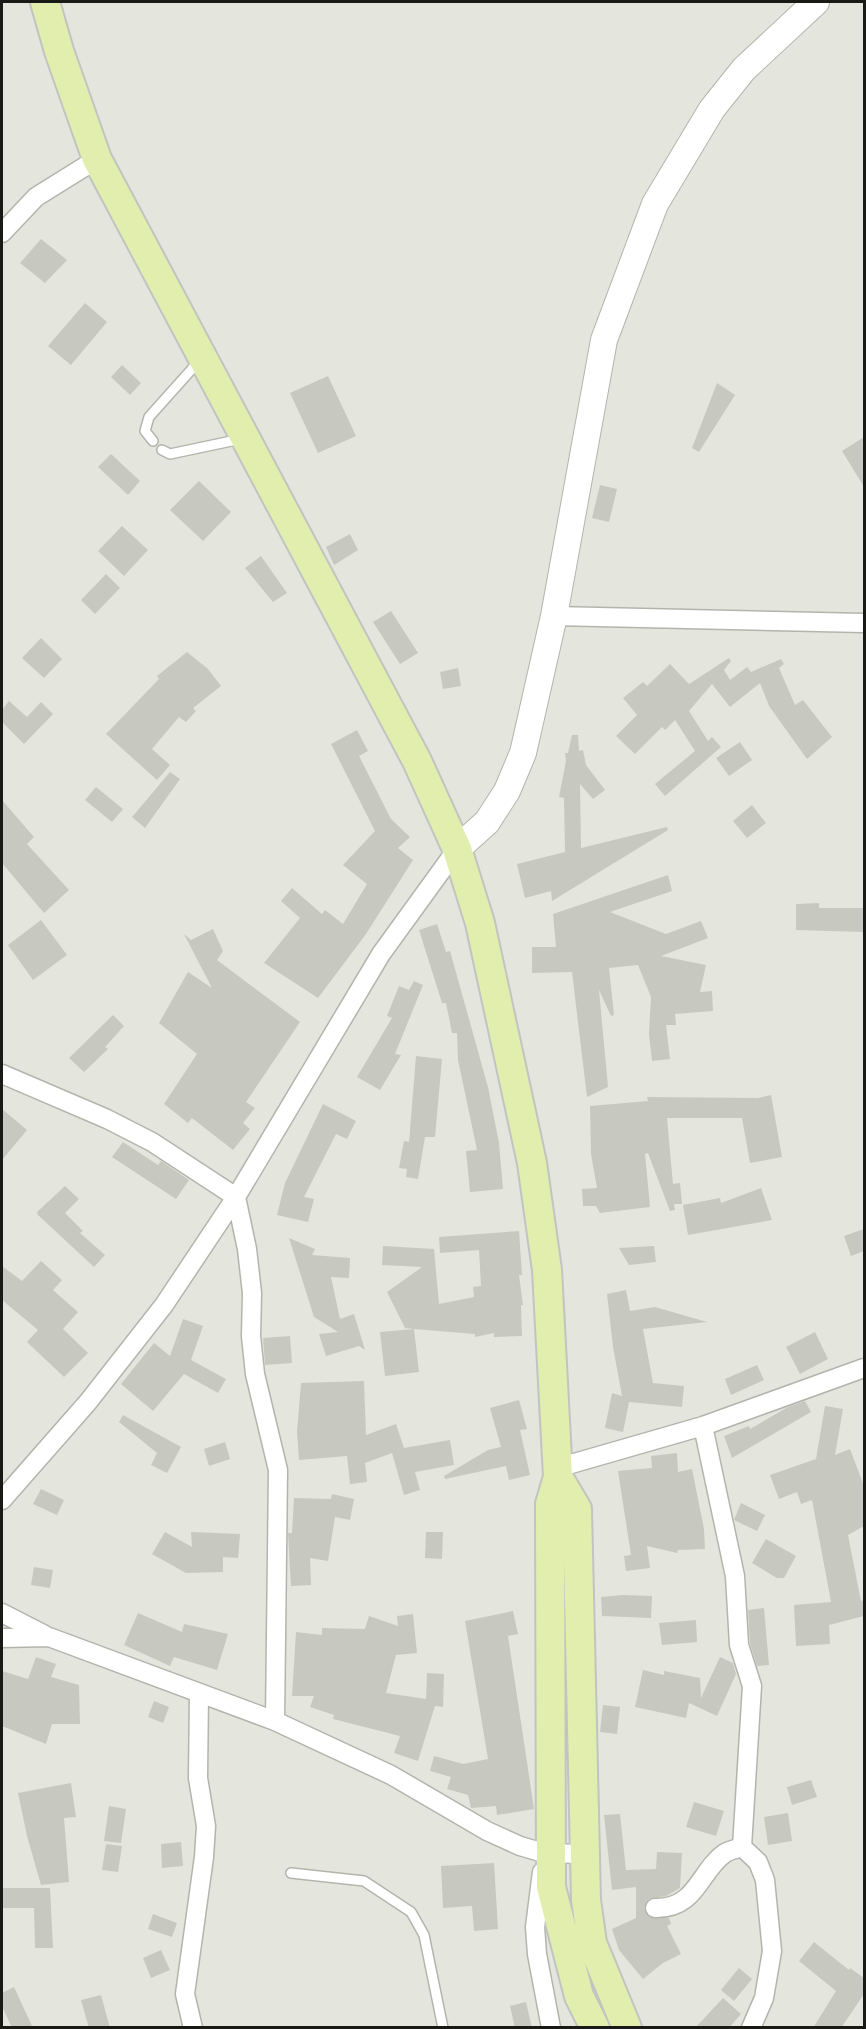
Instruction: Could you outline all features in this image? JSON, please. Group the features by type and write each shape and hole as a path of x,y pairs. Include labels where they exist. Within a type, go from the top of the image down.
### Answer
{"main road":[{"path":"45,2 59,51 97,159 204,356 417,761 457,849 480,922 532,1163 547,1270 558,1473 550,1504 547,1853 551,1887 566,1949 579,1996 594,2028"},
{"path":"558,1473 577,1509 583,1854 592,1943 627,2028"}],"street":[{"path":"2,1500 88,1402 164,1305 236,1197 381,954 457,849 487,822 507,791 523,753 554,616 604,340 655,204 712,109 744,69 816,2"},
{"path":"2,233 36,197 97,159"},
{"path":"554,616 864,623"},
{"path":"2,1074 107,1119 152,1142 236,1197 249,1271 255,1374 278,1470 275,1721"},
{"path":"558,1473 703,1426 864,1368"},
{"path":"703,1426 735,1576 739,1645 752,1686 742,1847"},
{"path":"2,1613 49,1637 275,1721 391,1775 487,1831 520,1846 547,1853 583,1854"},
{"path":"2,1638 49,1637"},
{"path":"193,2028 186,1994 206,1826 198,1778 199,1693"},
{"path":"655,1908 669,1908 681,1901 704,1881 718,1859 726,1852 742,1847"},
{"path":"742,1847 758,1862 765,1880 772,1951 764,1998 751,2028"},
{"path":"547,1853 536,1936 550,2028"}],"lane":[{"path":"153,441 145,431 149,417 204,356"},
{"path":"162,450 170,454 247,438"},
{"path":"291,1873 364,1881 411,1912 424,1935 443,2028"}],"building":[{"path":"41,239 67,260 45,283 20,263"},
{"path":"85,303 107,322 71,365 48,346"},
{"path":"122,365 141,383 130,395 111,377"},
{"path":"328,376 356,436 318,453 290,393"},
{"path":"717,383 735,395 699,452 692,448"},
{"path":"864,437 864,487 842,451"},
{"path":"111,454 140,481 128,495 98,467"},
{"path":"199,481 231,512 203,541 170,510"},
{"path":"600,485 617,489 609,522 592,518"},
{"path":"122,526 148,550 124,576 98,551"},
{"path":"350,534 358,550 334,565 326,547"},
{"path":"261,556 287,593 273,602 245,568"},
{"path":"106,574 120,588 95,614 81,600"},
{"path":"391,611 418,653 400,664 373,622"},
{"path":"41,638 62,659 44,678 22,658"},
{"path":"187,652 208,669 221,686 193,708 196,711 186,722 179,717 152,749 170,765 157,780 106,734 159,679 157,676"},
{"path":"729,658 731,661 724,670 730,680 747,667 751,672 781,659 784,664 779,668 795,705 803,700 832,737 807,759 769,706 760,683 730,707 712,684 689,711 708,741 712,737 721,747 665,796 655,784 695,751 675,720 665,730 662,727 635,754 616,736 637,715 623,698 643,682 647,686 670,664 689,684"},
{"path":"458,668 461,686 443,689 440,672"},
{"path":"9,701 27,717 41,702 53,714 24,744 2,722 2,710"},
{"path":"357,730 368,751 359,756 391,819 410,837 398,848 413,860 366,934 318,998 264,963 300,918 281,901 292,888 322,914 325,910 343,924 367,884 343,865 375,831 331,744"},
{"path":"572,735 578,735 579,751 583,750 586,765 605,790 593,799 580,784 581,848 667,827 668,830 552,901 551,891 525,898 517,864 565,852 564,798 559,797 566,761 565,753 568,753"},
{"path":"740,742 752,760 729,776 716,758"},
{"path":"170,772 180,779 145,828 132,817"},
{"path":"96,787 123,809 112,822 85,800"},
{"path":"2,800 34,837 27,844 69,890 44,913 2,863"},
{"path":"752,805 766,823 747,838 733,821"},
{"path":"668,875 672,891 610,912 666,934 701,921 708,938 661,956 706,965 700,992 712,991 713,1011 675,1014 676,1025 666,1025 670,1059 652,1061 649,1034 651,997 638,965 609,968 614,1015 611,1016 599,990 608,1087 587,1097 572,972 532,973 532,947 556,947 553,914"},
{"path":"819,903 819,908 864,908 864,932 796,930 796,904"},
{"path":"41,920 67,955 33,980 8,945"},
{"path":"437,924 446,952 450,951 488,1087 499,1143 503,1189 470,1192 466,1151 477,1150 458,1060 457,1033 452,1033 446,1003 442,1003 419,930"},
{"path":"213,929 223,951 217,960 300,1022 246,1102 255,1108 243,1123 250,1129 233,1150 192,1118 188,1123 164,1104 197,1054 159,1023 188,972 212,988 184,934 191,940"},
{"path":"414,981 423,985 395,1054 401,1055 380,1090 357,1077 392,1018 387,1016 399,986 409,990"},
{"path":"113,1015 124,1026 105,1047 108,1049 84,1072 69,1058"},
{"path":"416,1056 442,1059 435,1137 425,1137 418,1179 406,1177 407,1169 399,1168 404,1141 409,1142"},
{"path":"771,1095 782,1157 750,1163 742,1118 667,1118 673,1184 680,1183 682,1204 674,1204 675,1210 670,1211 648,1153 645,1154 650,1207 600,1213 596,1206 583,1206 582,1189 597,1188 591,1154 590,1106 648,1101 647,1097 758,1098"},
{"path":"323,1104 356,1121 347,1139 336,1134 304,1197 314,1199 308,1222 277,1215 285,1183"},
{"path":"2,1109 27,1130 2,1160"},
{"path":"123,1142 158,1165 161,1161 189,1180 176,1199 112,1157"},
{"path":"65,1186 79,1199 65,1213 83,1231 80,1233 105,1255 94,1267 38,1215 37,1212"},
{"path":"761,1188 772,1220 688,1235 683,1205 720,1198 721,1203"},
{"path":"864,1229 864,1251 851,1256 844,1236"},
{"path":"519,1231 522,1275 519,1275 523,1305 521,1305 522,1336 494,1337 494,1333 475,1337 475,1334 405,1328 387,1292 422,1267 382,1265 383,1246 434,1249 439,1304 474,1297 473,1287 481,1286 479,1250 440,1253 439,1237"},
{"path":"289,1238 315,1249 312,1255 350,1258 349,1278 331,1277 340,1319 354,1314 365,1350 359,1346 326,1356 319,1334 338,1332 314,1317"},
{"path":"654,1246 656,1262 629,1265 619,1248"},
{"path":"41,1261 62,1280 53,1290 78,1312 63,1329 88,1353 64,1377 27,1342 38,1330 2,1300 2,1266 22,1281"},
{"path":"626,1290 630,1311 655,1307 707,1322 643,1329 653,1383 684,1386 682,1407 629,1402 623,1432 605,1428 612,1393 622,1396 607,1294"},
{"path":"183,1319 203,1326 191,1360 226,1379 218,1393 184,1374 153,1411 121,1384 154,1343 170,1356"},
{"path":"414,1329 419,1372 385,1376 380,1332"},
{"path":"815,1332 828,1359 800,1374 786,1347"},
{"path":"290,1336 292,1363 265,1365 263,1338"},
{"path":"757,1365 764,1380 731,1395 725,1379"},
{"path":"364,1381 366,1435 396,1424 404,1448 450,1440 454,1465 415,1472 420,1490 404,1495 392,1453 365,1463 367,1482 350,1484 347,1456 299,1460 297,1432 301,1383"},
{"path":"519,1400 527,1429 520,1430 530,1475 509,1480 506,1466 445,1479 444,1476 488,1450 501,1447 490,1408"},
{"path":"805,1401 811,1412 732,1458 724,1436 749,1426 750,1429 788,1407"},
{"path":"825,1406 843,1409 835,1455 850,1449 864,1486 864,1526 848,1535 861,1601 864,1600 864,1616 829,1625 830,1644 796,1646 794,1605 831,1602 812,1500 801,1504 797,1492 779,1499 770,1475 816,1459"},
{"path":"123,1415 181,1447 167,1473 151,1465 157,1453 119,1422"},
{"path":"225,1442 230,1459 209,1466 204,1449"},
{"path":"677,1453 678,1472 692,1469 704,1529 705,1549 678,1550 677,1553 647,1546 650,1568 626,1571 624,1556 631,1555 618,1471 652,1468 651,1456"},
{"path":"41,1489 64,1500 57,1515 33,1504"},
{"path":"332,1494 354,1499 350,1520 335,1517 328,1561 310,1558 311,1585 291,1586 288,1533 292,1533 294,1498 331,1499"},
{"path":"741,1503 765,1515 757,1531 734,1520"},
{"path":"165,1532 192,1547 191,1532 240,1534 238,1558 223,1557 223,1572 186,1573 152,1554"},
{"path":"426,1532 443,1532 442,1559 425,1558"},
{"path":"766,1539 796,1556 784,1578 777,1578 752,1563"},
{"path":"34,1567 53,1570 50,1588 31,1585"},
{"path":"652,1596 651,1618 602,1616 601,1597"},
{"path":"764,1608 769,1665 757,1666 750,1643 748,1610"},
{"path":"513,1611 518,1634 508,1636 534,1809 497,1815 496,1806 471,1808 468,1795 447,1789 451,1777 430,1771 434,1756 463,1764 488,1759 465,1621"},
{"path":"138,1613 182,1632 184,1624 228,1634 217,1670 174,1657 170,1666 124,1645"},
{"path":"413,1614 417,1653 396,1655 386,1693 426,1699 427,1673 444,1674 443,1707 435,1706 418,1761 394,1753 400,1736 333,1719 334,1715 310,1707 314,1696 292,1696 296,1632 322,1635 322,1628 365,1629 369,1616 398,1626 397,1616"},
{"path":"696,1620 697,1642 662,1645 659,1623"},
{"path":"36,1657 56,1664 51,1677 79,1685 80,1724 52,1724 46,1744 2,1726 2,1671 28,1679"},
{"path":"720,1657 733,1663 736,1674 717,1716 689,1703 686,1718 635,1707 643,1670 664,1675 664,1671 700,1678 701,1698"},
{"path":"154,1701 169,1707 163,1723 148,1717"},
{"path":"603,1705 620,1707 617,1734 600,1732"},
{"path":"811,1780 817,1797 792,1805 787,1787"},
{"path":"71,1783 76,1817 64,1818 69,1882 41,1885 18,1793"},
{"path":"694,1802 724,1811 716,1836 686,1827"},
{"path":"109,1806 126,1809 121,1843 104,1841"},
{"path":"788,1813 792,1841 768,1845 764,1817"},
{"path":"620,1814 626,1870 656,1869 657,1852 682,1853 680,1888 666,1896 649,1899 644,1908 651,1918 669,1918 671,1924 667,1926 681,1954 663,1963 643,1979 619,1950 612,1929 636,1918 636,1887 612,1890 604,1815"},
{"path":"181,1842 183,1866 162,1868 161,1844"},
{"path":"106,1844 122,1846 118,1872 102,1870"},
{"path":"494,1863 498,1929 474,1931 472,1906 443,1908 441,1866"},
{"path":"2,1888 50,1888 53,1948 35,1948 34,1908 2,1908"},
{"path":"153,1914 177,1923 172,1937 148,1929"},
{"path":"814,1942 849,1970 850,1968 864,1978 864,1994 841,2028 813,2028 836,1991 799,1961"},
{"path":"161,1950 170,1970 151,1978 143,1958"},
{"path":"739,1968 752,1979 734,2001 721,1990"},
{"path":"14,1987 33,2028 12,2028 2,2006 2,1993"},
{"path":"101,1995 110,2028 89,2028 81,2000"},
{"path":"723,1998 741,2014 729,2028 695,2028"},
{"path":"526,2002 532,2028 515,2028 510,2006"}]}
